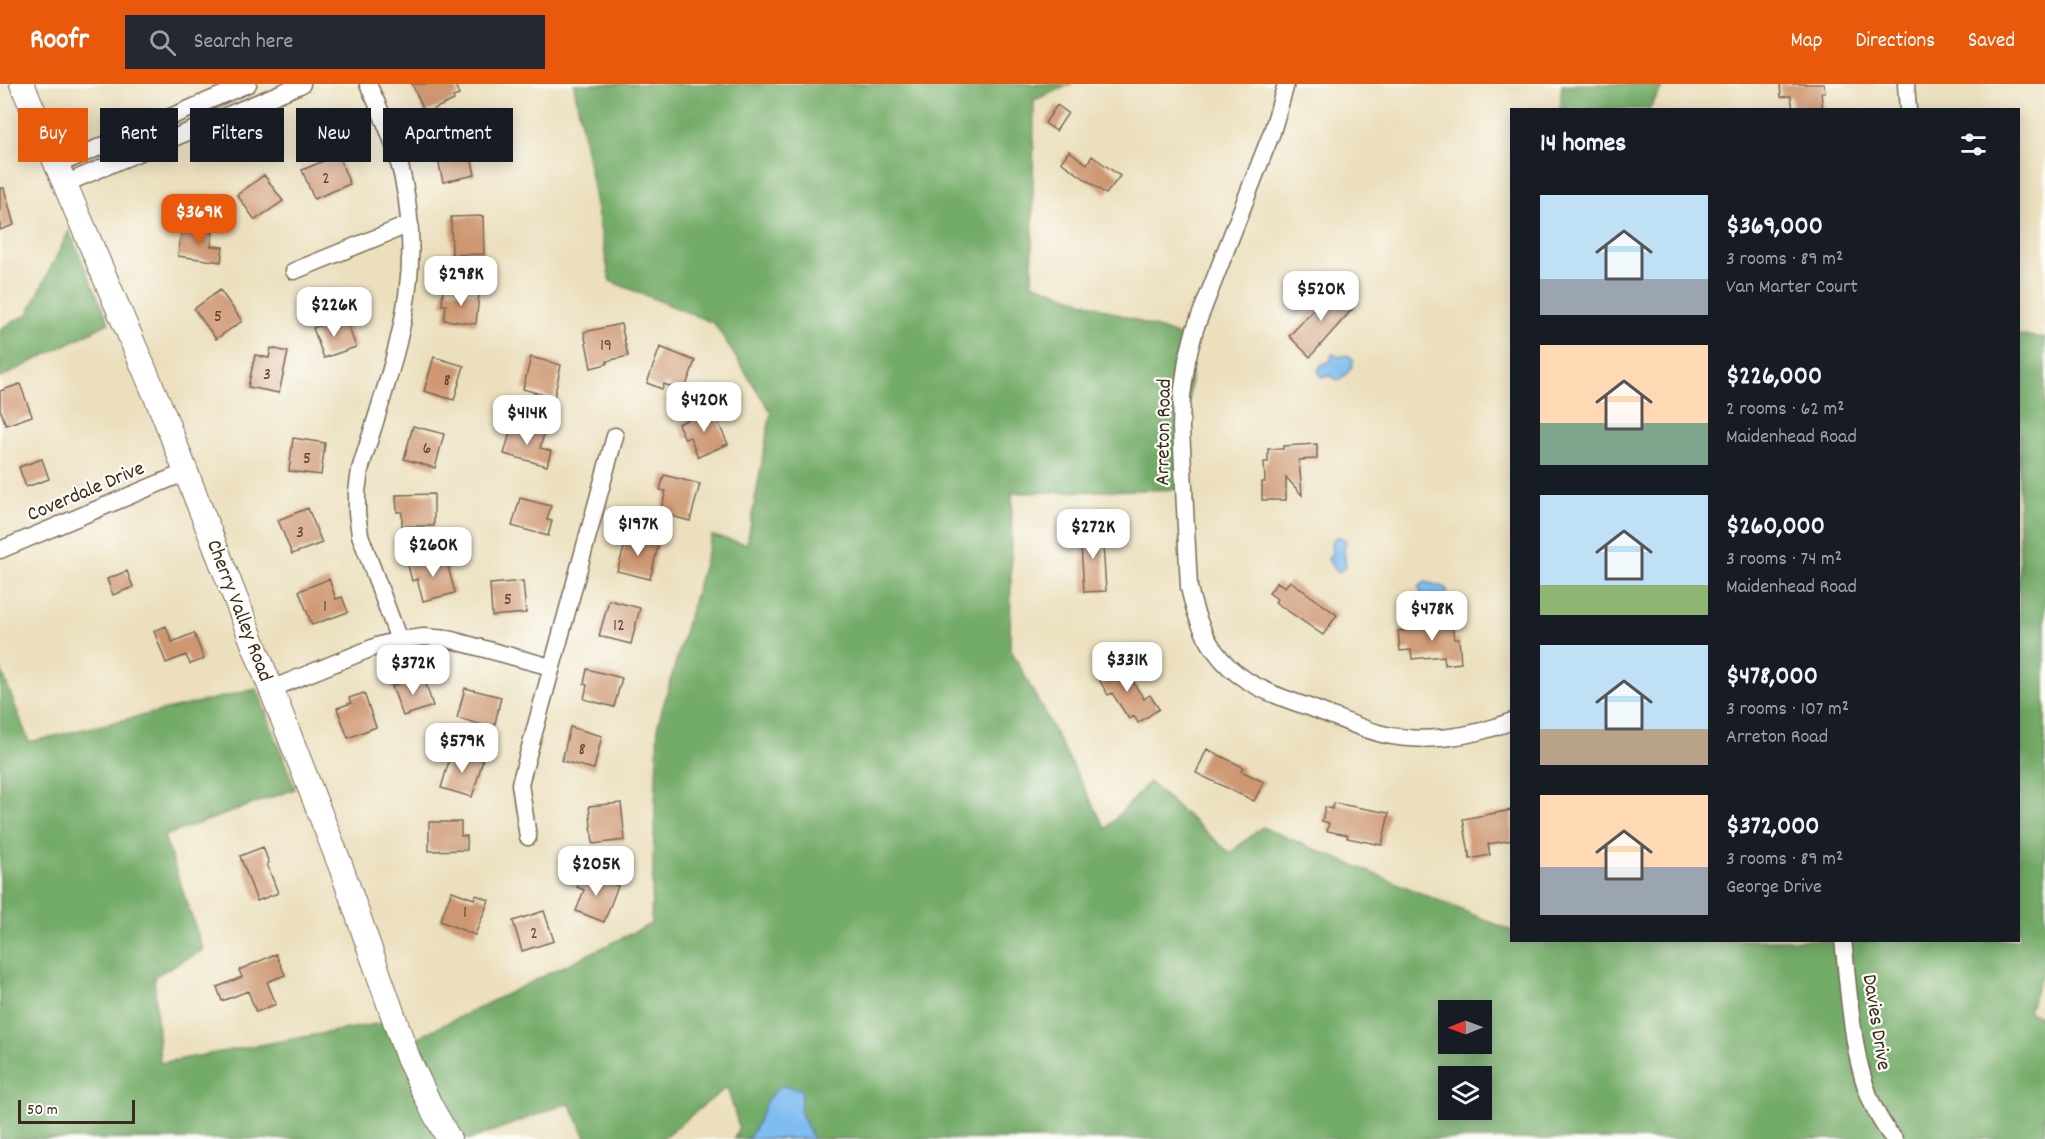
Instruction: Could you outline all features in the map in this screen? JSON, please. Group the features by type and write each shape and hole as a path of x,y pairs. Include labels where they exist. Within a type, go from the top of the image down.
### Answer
{"street":[{"name":"Cherry Valley Road","path":"22,84 186,472 272,689 341,867 408,1058 430,1107 449,1139"},
{"path":"61,174 248,84"},
{"path":"61,174 302,84"},
{"path":"368,84 396,151 406,190 411,264 408,298 401,332 360,470 357,513 360,535 399,640"},
{"name":"Arreton Road","path":"1286,84 1272,132 1199,318 1187,360 1182,396 1181,428 1189,587 1193,609 1202,631 1214,650 1246,681 1268,693 1382,734 1412,738 1442,738 1468,735 1510,722"},
{"path":"1906,84 1908,108"},
{"path":"294,271 410,224"},
{"path":"528,837 520,784 615,436"},
{"name":"Coverdale Drive","path":"0,550 186,472"},
{"path":"272,689 377,646 399,640 424,638 448,639 551,667"},
{"name":"Davies Drive","path":"1843,942 1858,1064 1875,1110 1894,1139"}],"green space":[{"path":"574,84 1072,84 1034,100 1032,283 1193,341 1184,489 1012,493 1010,648 1106,829 1149,782 1230,853 1262,827 1510,930 1510,942 1545,944 1548,942 2020,942 2020,335 2045,338 2045,965 2028,1012 2045,1017 2045,1139 734,1139 739,1127 727,1087 661,1139 587,1139 569,1103 471,1139 0,1139 0,667 29,742 257,689 295,789 164,836 203,950 154,976 160,1063 403,1019 412,1040 651,924 658,724 712,536 747,544 771,412 714,323 610,281"},
{"path":"1562,84 1664,84 1650,108 1560,108"},
{"path":"69,231 109,323 0,378 0,329 28,314"}],"water":[{"path":"1333,354 1339,357 1348,355 1353,360 1348,372 1337,380 1331,376 1322,377 1318,371 1321,365 1331,361"},
{"path":"1336,537 1341,537 1346,541 1344,550 1346,566 1339,573 1335,571 1328,559 1332,553 1331,543"},
{"path":"1425,582 1444,587 1447,590 1446,598 1439,599 1433,595 1426,599 1422,598 1419,587"},
{"path":"781,1086 802,1089 800,1111 813,1139 747,1139 754,1130 768,1098"}],"building":[{"path":"412,84 455,84 459,95 453,97 454,100 436,108 423,108"},
{"path":"1780,84 1824,84 1825,93 1821,93 1823,108 1793,108 1791,96 1781,97"},
{"path":"1057,105 1068,113 1056,131 1045,123"},
{"path":"1069,151 1087,164 1092,156 1120,176 1106,194 1061,162"},
{"path":"321,162 341,162 350,184 314,199 302,170"},
{"path":"439,162 472,162 475,175 443,182"},
{"path":"264,175 283,201 255,220 237,195"},
{"path":"0,188 4,188 14,225 0,230"},
{"path":"483,216 484,254 452,255 451,217"},
{"path":"182,227 213,231 211,246 223,247 221,262 178,256"},
{"path":"1334,288 1354,307 1310,357 1289,336"},
{"path":"220,290 242,321 216,339 194,309"},
{"path":"443,290 479,294 476,324 444,320 446,305 442,305"},
{"path":"345,317 356,347 324,358 313,328"},
{"path":"621,324 628,356 591,368 584,332"},
{"path":"660,347 695,361 684,391 664,384 662,389 647,383"},
{"path":"271,348 288,352 279,393 248,387 255,355 269,358"},
{"path":"434,357 464,366 454,400 424,391"},
{"path":"531,357 561,365 554,398 523,389"},
{"path":"20,384 32,416 6,425 0,409 0,391"},
{"path":"712,409 728,444 698,457 690,437 685,439 678,424"},
{"path":"512,425 544,434 540,448 551,451 547,466 504,454"},
{"path":"413,426 444,434 435,468 404,459"},
{"path":"293,438 325,443 321,475 289,471"},
{"path":"1317,444 1317,459 1299,460 1302,495 1286,477 1286,500 1262,500 1262,482 1265,482 1264,462 1268,462 1268,449"},
{"path":"42,459 49,479 26,487 19,467"},
{"path":"664,475 700,484 690,521 660,513 666,491 660,490"},
{"path":"434,494 434,526 402,526 402,512 397,512 396,495"},
{"path":"520,498 551,506 547,520 552,521 548,536 512,526"},
{"path":"308,508 322,543 292,554 278,520"},
{"path":"1102,527 1106,591 1084,592 1080,529"},
{"path":"628,535 659,542 650,579 617,571"},
{"path":"445,555 455,593 423,601 417,579 412,581 408,565"},
{"path":"127,571 133,587 113,595 107,579"},
{"path":"329,579 336,599 342,597 348,612 312,625 299,591"},
{"path":"523,581 526,613 492,616 490,584"},
{"path":"1290,581 1337,615 1323,635 1275,602 1277,599 1269,593 1277,582 1285,587"},
{"path":"609,600 640,608 631,644 599,636"},
{"path":"1452,622 1454,639 1459,639 1461,663 1445,665 1444,656 1412,659 1411,650 1400,651 1398,631 1410,630 1409,627"},
{"path":"166,626 172,642 194,633 204,659 190,664 186,655 166,663 154,631"},
{"path":"1112,664 1117,671 1123,667 1144,699 1150,695 1159,709 1138,723 1134,716 1129,719 1112,693 1108,695 1096,674"},
{"path":"587,669 622,678 614,707 584,699"},
{"path":"423,675 433,706 403,716 392,686"},
{"path":"465,688 501,697 494,728 457,718"},
{"path":"364,693 376,727 348,738 337,708 351,703 349,698"},
{"path":"570,727 602,736 594,769 562,761"},
{"path":"1207,749 1243,767 1241,771 1264,782 1254,801 1196,773"},
{"path":"452,751 483,760 472,797 441,788"},
{"path":"621,803 625,840 593,844 589,806"},
{"path":"1334,803 1389,813 1382,845 1347,838 1348,835 1327,831 1329,823 1322,821 1325,807 1332,809"},
{"path":"1510,810 1510,840 1488,844 1490,855 1470,859 1463,819"},
{"path":"429,822 461,822 461,836 467,836 467,850 429,851"},
{"path":"263,847 278,893 257,901 240,856"},
{"path":"583,872 618,886 604,922 576,911 584,890 577,887"},
{"path":"452,891 474,899 476,895 489,900 475,935 440,921"},
{"path":"544,911 554,941 522,951 513,921"},
{"path":"276,954 285,975 267,982 276,1004 256,1012 248,991 222,1001 217,987 242,977 239,970"}]}
